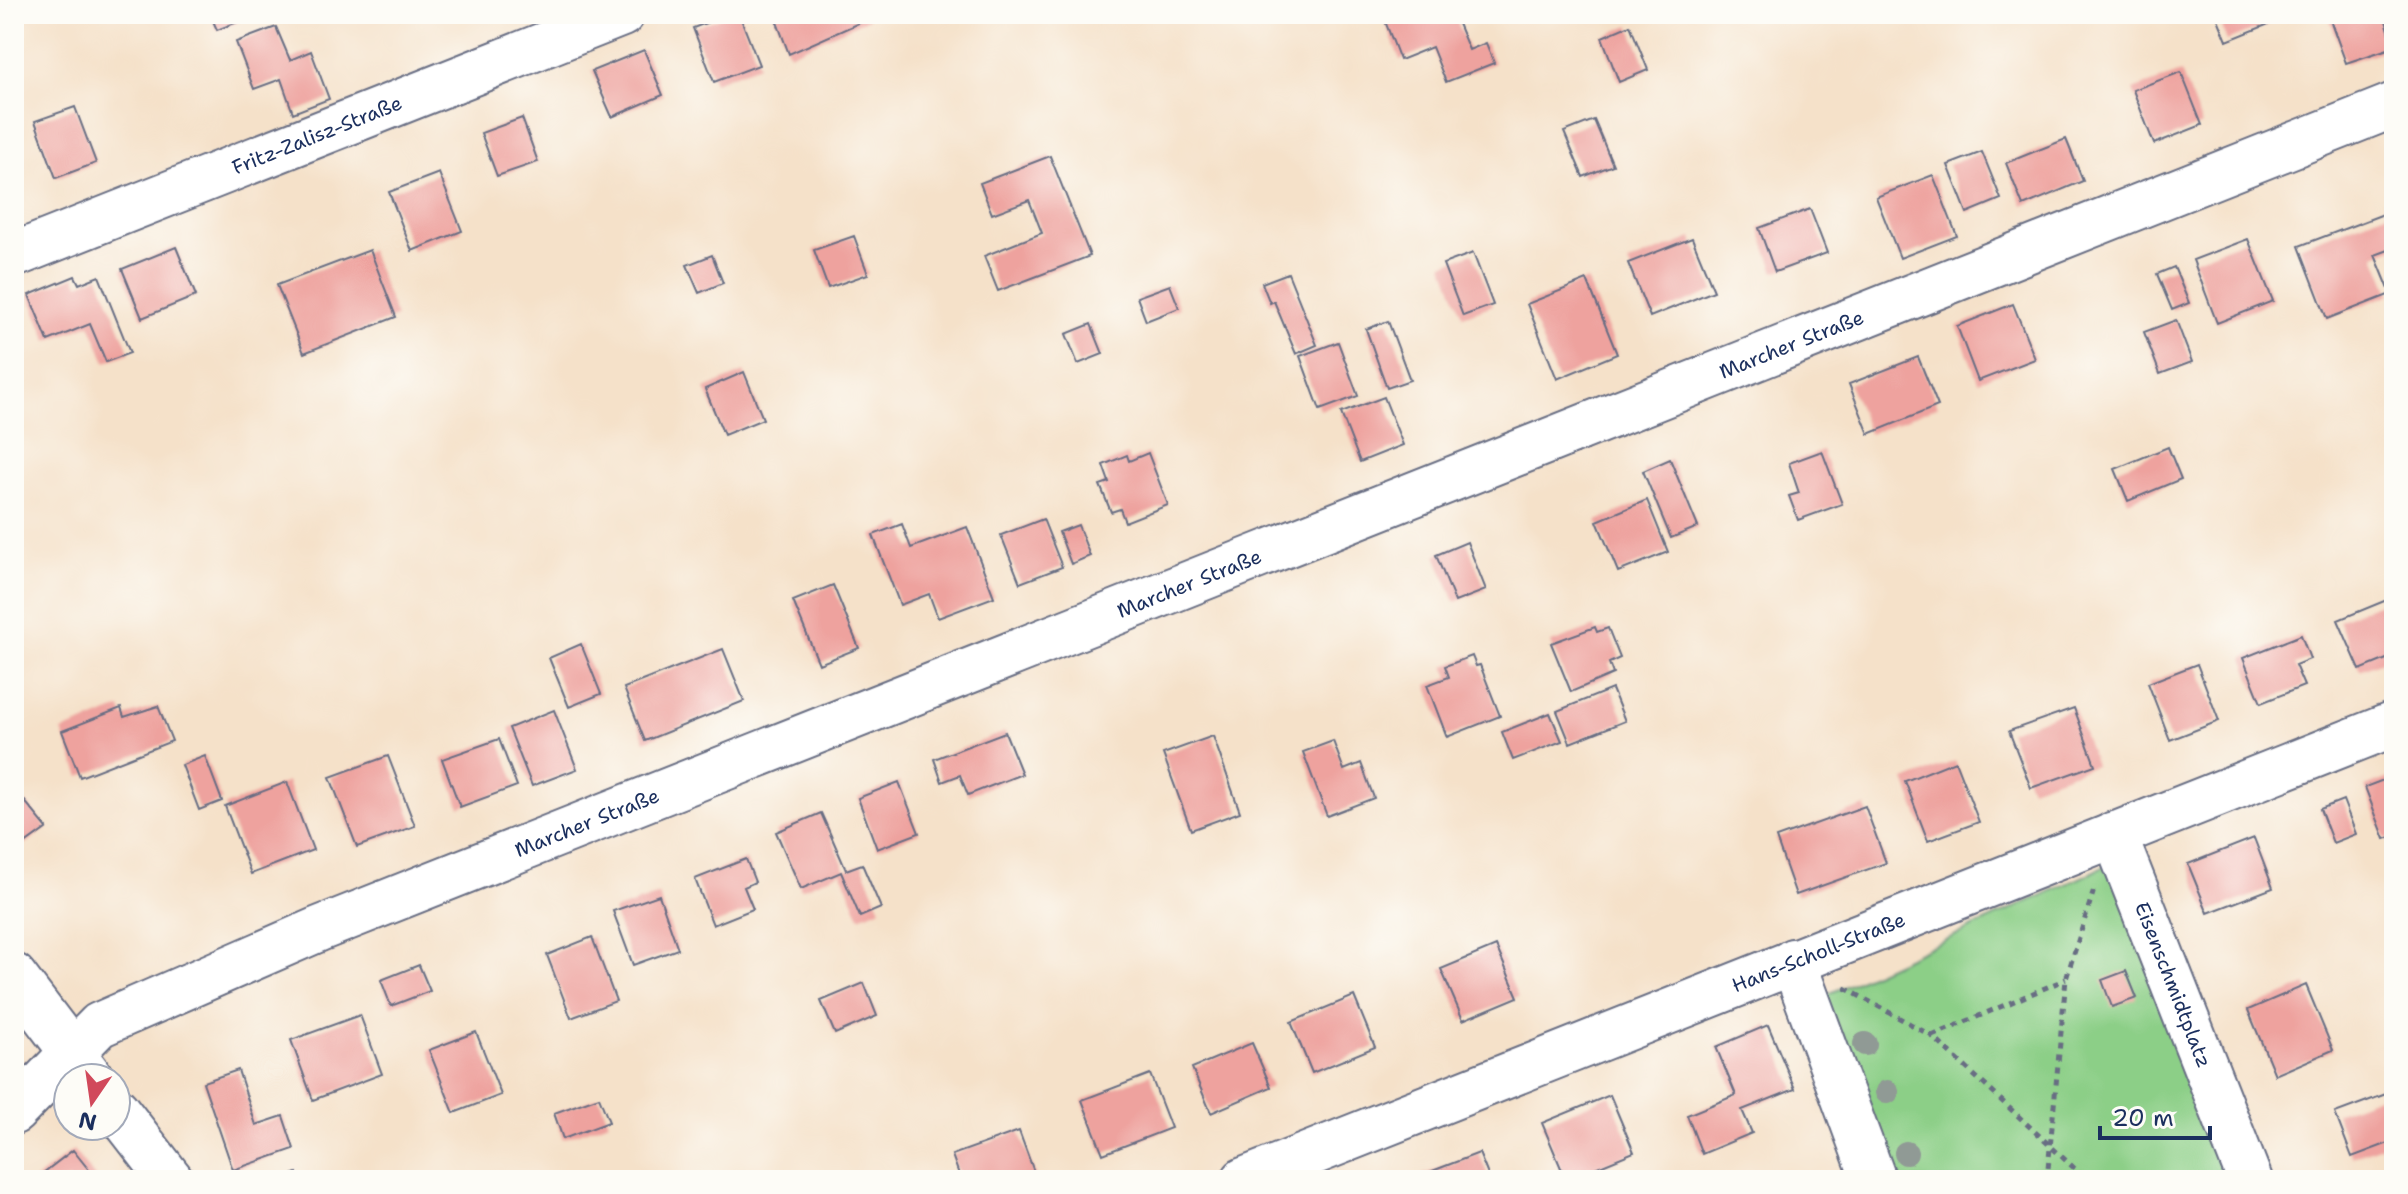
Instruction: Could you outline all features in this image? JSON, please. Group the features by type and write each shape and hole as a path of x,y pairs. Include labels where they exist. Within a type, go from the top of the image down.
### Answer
{"street":[{"name":"Fritz-Zalisz-Straße","path":"14,255 622,14"},
{"name":"Marcher Straße","path":"84,1062 99,1025 319,929 2394,105"},
{"name":"Hans-Scholl-Straße","path":"1244,1180 2394,724"},
{"name":"Eisenschmidtplatz","path":"2114,834 2250,1180"},
{"path":"1793,961 1874,1180"},
{"path":"14,976 79,1062"},
{"name":"Marcher Straße","path":"14,1112 52,1086"},
{"path":"132,1130 171,1180"}],"path":[{"path":"2047,1180 2066,979 2114,834"},
{"path":"1793,961 1932,1036 2087,1180"},
{"path":"1932,1036 2066,979"}],"green space":[{"path":"2110,864 2229,1180 1889,1180 1824,996"}],"building":[{"path":"210,14 258,14 217,30"},
{"path":"729,14 739,14 759,65 714,82 693,28"},
{"path":"774,14 867,14 868,19 789,54"},
{"path":"1402,14 1454,14 1469,50 1486,43 1494,63 1446,82 1432,47 1400,60 1385,21"},
{"path":"2216,14 2265,14 2269,24 2227,41"},
{"path":"2328,14 2384,14 2394,47 2346,63"},
{"path":"1630,25 1648,70 1619,82 1602,37"},
{"path":"276,27 290,60 311,51 329,99 293,113 281,79 254,89 236,42"},
{"path":"644,50 663,95 612,117 592,71"},
{"path":"2181,72 2202,125 2154,144 2133,90"},
{"path":"75,107 96,163 56,178 35,121"},
{"path":"522,118 538,162 497,176 481,133"},
{"path":"1594,120 1613,165 1583,177 1564,132"},
{"path":"2066,139 2083,181 2023,206 2006,163"},
{"path":"1982,152 2001,199 1967,213 1948,165"},
{"path":"1050,156 1090,256 998,291 984,256 1042,233 1029,200 992,214 980,183"},
{"path":"439,173 462,231 412,251 389,192"},
{"path":"1933,175 1957,236 1900,258 1876,197"},
{"path":"1810,209 1827,253 1775,272 1759,228"},
{"path":"2394,210 2394,248 2375,255 2391,294 2327,319 2299,246"},
{"path":"854,236 868,274 828,288 814,250"},
{"path":"1692,238 1714,291 1650,317 1628,263"},
{"path":"2248,239 2273,301 2217,323 2193,260"},
{"path":"176,247 196,296 142,318 122,269"},
{"path":"370,250 396,317 304,353 277,285"},
{"path":"1473,253 1493,305 1463,316 1443,264"},
{"path":"712,255 723,283 699,293 687,265"},
{"path":"2174,267 2189,303 2172,310 2157,274"},
{"path":"1288,273 1317,345 1296,354 1274,301 1270,303 1262,283"},
{"path":"75,276 79,284 99,276 130,353 106,362 90,324 48,341 29,295"},
{"path":"1587,280 1617,354 1557,379 1527,304"},
{"path":"1170,285 1179,308 1146,321 1137,297"},
{"path":"2013,304 2035,359 1978,381 1957,326"},
{"path":"2176,320 2192,362 2160,374 2144,332"},
{"path":"1388,321 1410,380 1387,388 1366,329"},
{"path":"1091,324 1103,354 1078,364 1066,334"},
{"path":"1338,342 1358,396 1320,410 1300,356"},
{"path":"1918,357 1938,406 1869,434 1849,384"},
{"path":"744,372 763,419 724,435 705,389"},
{"path":"1384,397 1403,445 1360,462 1341,413"},
{"path":"2168,447 2181,479 2128,501 2115,469"},
{"path":"1822,451 1842,504 1798,520 1789,496 1799,493 1789,463"},
{"path":"1148,453 1168,505 1125,522 1120,509 1111,512 1100,485 1109,482 1103,465 1127,455 1129,461"},
{"path":"1670,459 1698,527 1671,538 1643,471"},
{"path":"1647,500 1668,552 1618,572 1597,521"},
{"path":"1043,519 1062,567 1020,583 1001,535"},
{"path":"902,524 911,548 967,527 994,597 938,618 929,594 900,605 873,535"},
{"path":"1078,525 1090,556 1071,564 1059,532"},
{"path":"1467,542 1486,590 1455,602 1436,555"},
{"path":"833,585 859,648 819,664 793,601"},
{"path":"2394,597 2394,656 2360,670 2338,620"},
{"path":"1595,627 1597,632 1608,628 1620,658 1609,663 1613,674 1571,692 1551,643"},
{"path":"2301,635 2310,659 2295,665 2304,686 2261,703 2243,658"},
{"path":"581,644 601,694 569,707 549,658"},
{"path":"723,649 744,701 645,741 624,688"},
{"path":"1472,656 1476,666 1480,665 1500,716 1447,737 1427,685 1449,677 1445,666"},
{"path":"2197,664 2219,721 2170,740 2148,683"},
{"path":"1612,689 1625,721 1570,743 1557,711"},
{"path":"158,706 172,741 80,777 62,731 121,708 124,717"},
{"path":"2074,708 2095,765 2031,788 2009,731"},
{"path":"554,710 577,769 532,786 509,728"},
{"path":"1550,713 1562,741 1513,760 1502,732"},
{"path":"1005,732 1022,774 968,795 960,775 942,782 934,759"},
{"path":"1213,736 1240,812 1191,830 1163,754"},
{"path":"499,739 517,786 460,807 442,759"},
{"path":"1333,741 1344,770 1361,763 1374,798 1327,816 1303,752"},
{"path":"205,756 222,801 199,810 182,765"},
{"path":"388,756 415,826 357,847 330,777"},
{"path":"1955,761 1979,822 1928,841 1905,781"},
{"path":"2394,776 2394,836 2385,839 2365,787"},
{"path":"287,782 313,850 251,874 225,806"},
{"path":"899,782 919,833 877,849 858,798"},
{"path":"14,788 47,828 14,852"},
{"path":"2343,800 2356,834 2333,843 2320,809"},
{"path":"1865,806 1886,863 1796,895 1776,838"},
{"path":"821,813 846,870 862,864 881,908 860,917 841,872 801,889 776,832"},
{"path":"2254,838 2273,888 2208,913 2188,864"},
{"path":"746,859 755,882 744,887 753,909 713,925 695,879"},
{"path":"659,895 678,949 633,965 613,911"},
{"path":"592,937 616,1001 571,1018 547,955"},
{"path":"1496,946 1518,997 1463,1020 1441,969"},
{"path":"419,965 430,991 391,1006 381,980"},
{"path":"2126,971 2137,998 2112,1007 2102,980"},
{"path":"864,983 877,1016 835,1034 821,1001"},
{"path":"2306,985 2333,1050 2275,1075 2248,1010"},
{"path":"1354,996 1375,1047 1312,1073 1291,1022"},
{"path":"360,1015 382,1074 313,1100 291,1040"},
{"path":"1768,1025 1795,1089 1742,1110 1752,1133 1702,1154 1687,1115 1736,1095 1716,1047"},
{"path":"476,1032 501,1095 454,1113 429,1050"},
{"path":"1252,1043 1271,1087 1211,1113 1192,1068"},
{"path":"238,1070 256,1125 283,1116 294,1149 233,1170 203,1082"},
{"path":"1150,1074 1171,1128 1103,1154 1082,1100"},
{"path":"2394,1091 2394,1141 2352,1157 2335,1113"},
{"path":"1610,1095 1634,1152 1566,1180 1542,1123"},
{"path":"599,1097 609,1122 563,1139 554,1113"},
{"path":"1019,1131 1037,1180 961,1180 952,1155"},
{"path":"73,1150 97,1180 34,1180"},
{"path":"1479,1153 1490,1180 1423,1180 1422,1175"},
{"path":"297,1173 299,1180 279,1180"}]}
